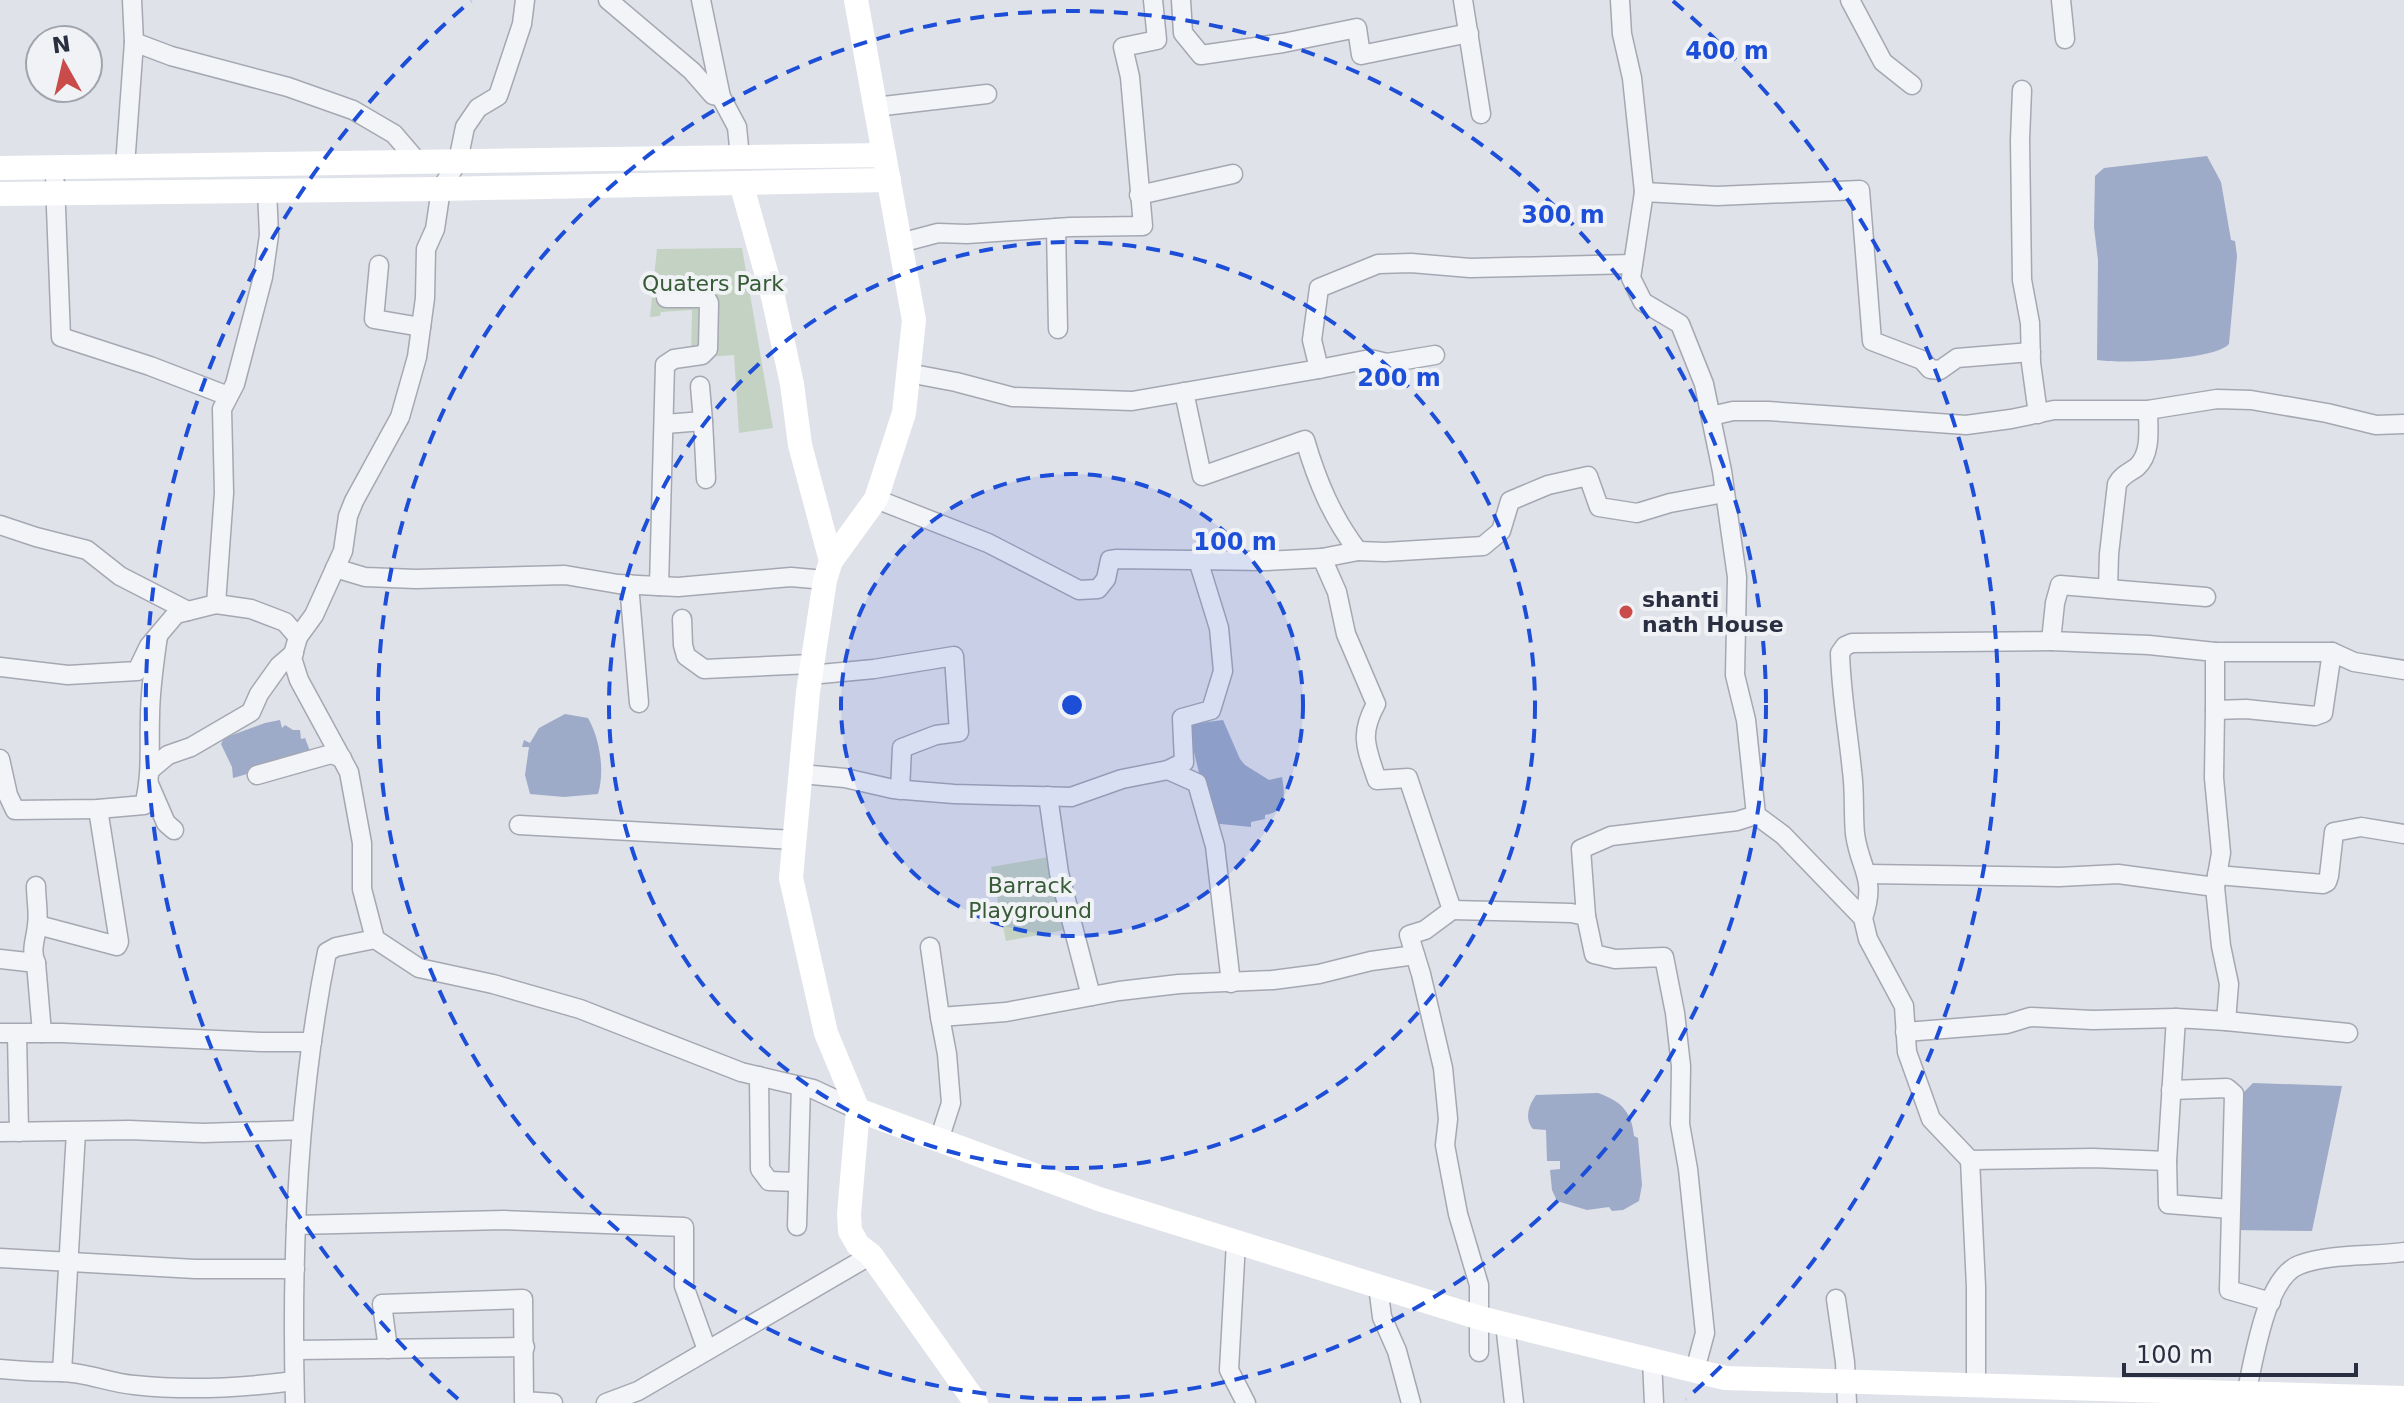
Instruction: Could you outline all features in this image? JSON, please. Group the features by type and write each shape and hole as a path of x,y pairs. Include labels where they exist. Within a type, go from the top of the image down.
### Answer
{"main road":[{"path":"828,571 876,499 904,413 914,320 856,0"},
{"path":"0,168 884,155"},
{"path":"0,194 889,180"},
{"path":"741,183 773,297 792,384 800,445 828,571 811,669 791,878 826,1033 858,1110 850,1231 858,1245 871,1255 973,1402"},
{"path":"858,1110 1099,1199 1480,1318 1725,1378 1847,1392 1976,1385 2216,1398 2246,1394 2404,1398"}],"street":[{"path":"125,166 134,42 132,0"},
{"path":"150,777 168,755 191,747 251,712 259,694 314,615 343,551 351,508 400,417 417,357 427,276 426,249 435,229 441,189 458,161 465,127 478,108 498,96 522,24 525,0"},
{"path":"608,0 692,71 713,95 721,97"},
{"path":"701,0 721,97 737,127 740,157"},
{"path":"900,243 938,233 1143,226 1130,77 1123,47 1157,40 1153,0"},
{"path":"1181,0 1183,33 1201,55 1357,28 1361,55 1469,33"},
{"path":"1463,0 1481,114"},
{"path":"1620,0 1644,192 1631,278 1643,302 1680,324 1704,384 1737,577 1735,675 1746,720 1756,815 1783,835 1863,918 1868,939 1904,1006 1907,1052 1931,1119 1970,1160 1976,1287 1976,1385"},
{"path":"1850,0 1883,62 1912,85"},
{"path":"2061,0 2065,39"},
{"path":"134,42 171,56 288,87 353,110 394,134 418,162"},
{"path":"2022,90 2020,240 2038,414"},
{"path":"875,107 987,94"},
{"path":"54,167 61,337 228,396"},
{"path":"1139,195 1233,174"},
{"path":"216,604 224,493 222,409 235,384 263,277 269,235 267,190"},
{"path":"1644,192 1717,196 1860,190 1872,341 1922,360 1930,369 1940,370 1957,358 2031,352"},
{"path":"1056,228 1058,329"},
{"path":"1319,369 1312,340 1319,288 1378,264 1411,263 1470,268 1633,264"},
{"path":"379,265 374,319 421,327"},
{"path":"659,586 665,365 674,359 706,353 709,303 702,296 666,298"},
{"path":"908,373 1013,397 1132,401 1370,359 1387,363 1435,355"},
{"path":"700,386 706,479"},
{"path":"1184,392 1202,476 1305,440 1316,480 1341,530 1358,551"},
{"path":"1711,416 1733,411 1768,411 1966,425 2054,410 2148,410 2217,399 2251,400 2376,425 2404,424"},
{"path":"2108,589 2117,484 2143,459 2148,443 2148,410"},
{"path":"665,424 703,421"},
{"path":"876,499 988,543 1079,590 1098,589 1106,579 1110,560 1322,558 1358,551 1483,546 1501,531 1510,501 1548,485 1588,476 1599,507 1637,513 1724,493"},
{"path":"0,525 87,550 120,576 188,611"},
{"path":"1322,558 1337,592 1346,634 1376,704 1364,725 1368,754 1377,780 1408,778 1452,910"},
{"path":"801,774 845,778 900,790 1071,797 1122,779 1168,770 1184,762 1182,718 1211,710 1223,671 1219,628 1198,560"},
{"path":"335,568 365,577 416,579 565,575 678,587 828,571"},
{"path":"629,584 639,703"},
{"path":"2051,641 2060,585 2206,597"},
{"path":"0,667 68,675 137,671 149,646 176,614 216,604 251,609 285,622 296,645 292,658 299,680 342,758 354,794 362,843 362,889 375,939 419,968 493,984 580,1009 714,1062 801,1086 858,1110"},
{"path":"682,619 686,656 704,669 874,669 954,656 959,732 936,735 902,748 900,790"},
{"path":"0,759 8,795 15,810 144,805 150,777 150,708 158,636"},
{"path":"1863,918 1869,900 1868,874 1856,836 1853,774 1841,680 1840,653 1845,646 1852,643 2051,641 2149,645 2215,652 2332,652 2354,662 2404,670"},
{"path":"2215,652 2214,778 2221,853 2216,881 2220,935 2229,984 2226,1021"},
{"path":"2215,710 2260,710 2315,716 2323,713 2332,652"},
{"path":"257,775 331,754 342,758"},
{"path":"1168,770 1197,783 1215,846 1231,983"},
{"path":"150,777 166,823 174,830"},
{"path":"1048,796 1059,873 1091,996"},
{"path":"38,925 117,946 119,942 98,809"},
{"path":"1695,1370 1705,1333 1688,1169 1680,1124 1681,1066 1669,977 1664,957 1615,959 1594,954 1586,916 1581,849 1611,836 1737,821 1756,815"},
{"path":"519,825 795,840"},
{"path":"1868,874 2059,877 2118,874 2323,884 2329,876 2334,832 2361,827 2404,834"},
{"path":"36,886 38,925 33,941 42,1033"},
{"path":"1479,1352 1479,1285 1458,1214 1445,1145 1448,1119 1443,1068 1409,935 1425,930 1452,910 1586,916"},
{"path":"295,1403 295,1269 301,1130 327,952 336,947 375,939"},
{"path":"930,947 947,1054 951,1103 939,1140"},
{"path":"940,1017 1006,1012 1179,984 1231,983 1319,974 1371,961 1415,955"},
{"path":"0,959 36,963"},
{"path":"1905,1032 2007,1024 2030,1017 2093,1020 2176,1018 2348,1033"},
{"path":"2176,1018 2167,1161 2168,1204 2230,1209"},
{"path":"19,1132 8,1034 312,1042"},
{"path":"759,1076 760,1169 769,1181 797,1182"},
{"path":"797,1226 801,1086"},
{"path":"2171,1090 2227,1088 2234,1094 2229,1290 2271,1302"},
{"path":"0,1132 301,1130"},
{"path":"62,1372 76,1132"},
{"path":"1970,1160 2093,1158 2167,1161"},
{"path":"296,1225 504,1220 684,1227 684,1286 707,1350"},
{"path":"1236,1242 1229,1370 1246,1403"},
{"path":"2246,1394 2265,1314 2284,1274 2299,1264 2404,1252"},
{"path":"606,1403 638,1391 871,1255"},
{"path":"0,1258 195,1269 295,1269"},
{"path":"1378,1286 1382,1317 1397,1351 1411,1403"},
{"path":"388,1349 382,1304 523,1299 524,1401 553,1403"},
{"path":"1836,1299 1847,1392"},
{"path":"1505,1324 1514,1403"},
{"path":"295,1350 525,1347"},
{"path":"1652,1360 1654,1403"},
{"path":"0,1369 46,1374 62,1372 134,1385 181,1387 241,1389 294,1381"}],"green space":[{"name":"Quaters Park","path":"742,248 773,428 739,433 734,355 691,358 692,310 661,312 660,316 650,317 657,249"},
{"name":"Barrack Playground","path":"1054,856 1070,929 1006,941 991,867"}],"water":[{"path":"2207,156 2221,182 2231,240 2235,241 2237,256 2229,344 2206,354 2187,357 2145,361 2097,360 2095,176 2104,168"},
{"path":"565,714 588,718 592,726 601,765 598,794 564,797 530,794 525,775 529,747 522,747 524,740 530,743 539,728"},
{"path":"280,720 282,728 285,725 300,730 301,739 305,738 312,756 233,778 232,767 221,744 224,738"},
{"path":"1223,720 1245,765 1269,780 1282,777 1284,796 1281,806 1265,815 1265,819 1251,822 1251,827 1211,823 1189,731 1192,724"},
{"path":"2253,1083 2342,1086 2312,1231 2233,1230 2240,1096"},
{"path":"1598,1093 1624,1108 1631,1120 1634,1136 1638,1138 1642,1185 1639,1201 1623,1210 1612,1211 1609,1207 1587,1210 1557,1201 1552,1190 1550,1170 1560,1169 1560,1161 1547,1161 1546,1130 1533,1129 1528,1116 1536,1095"}],"place":[{"name":"shanti nath House","path":"1626,612"}]}
